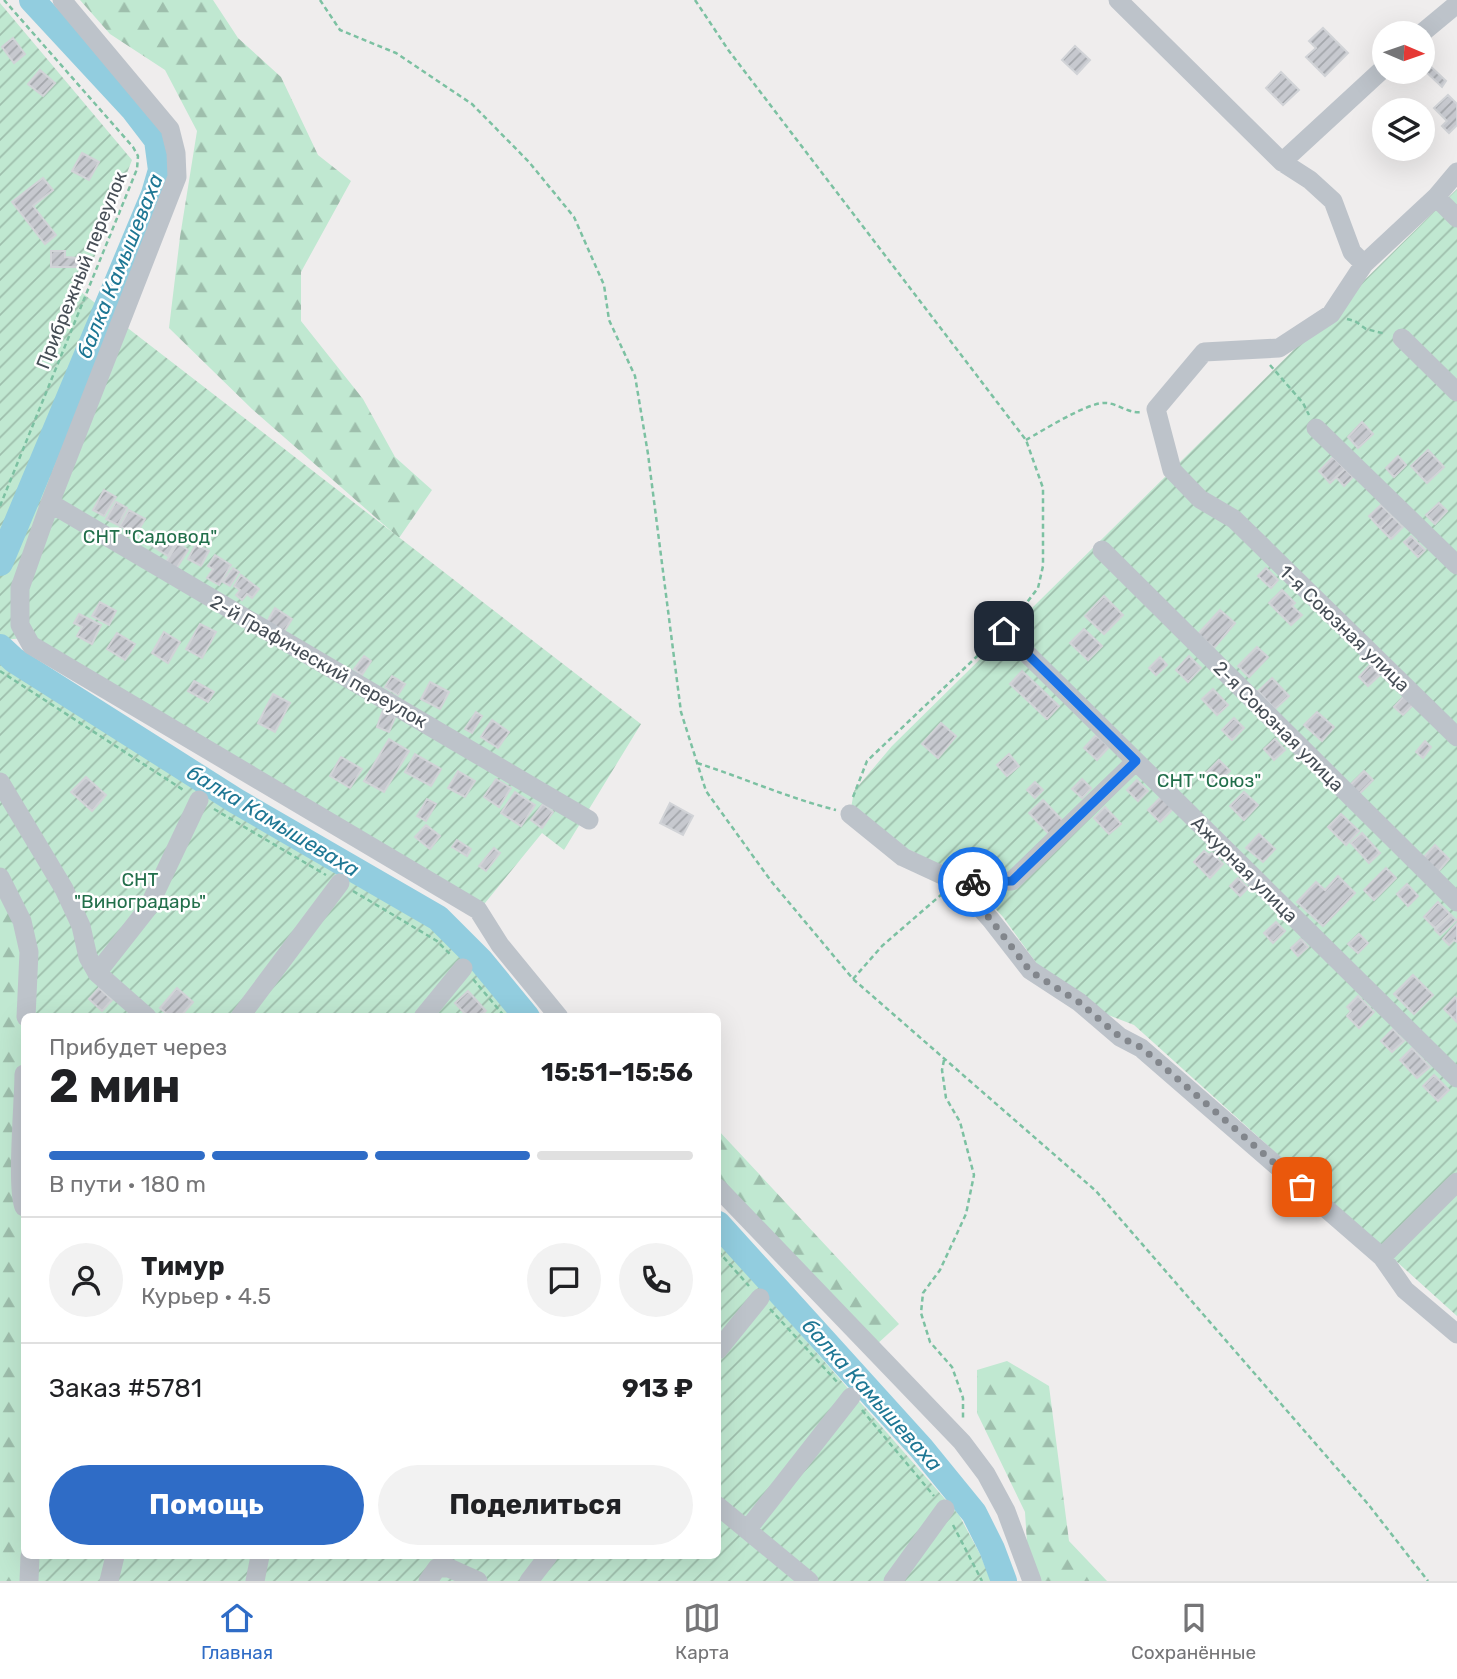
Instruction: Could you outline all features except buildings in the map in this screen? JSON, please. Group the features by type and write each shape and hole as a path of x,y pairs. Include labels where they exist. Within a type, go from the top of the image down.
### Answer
{"street":[{"path":"62,0 170,129 176,153 177,177 50,503 20,589 20,625 31,645 478,910 499,945 556,1013"},
{"path":"1118,0 1282,162 1310,180 1333,201 1352,252 1364,264"},
{"path":"1435,23 1457,4"},
{"path":"1282,162 1372,79"},
{"path":"1156,409 1204,352 1279,348 1331,314 1364,264 1436,197 1457,172"},
{"path":"1436,197 1457,218"},
{"path":"1402,338 1457,392"},
{"name":"1-я Союзная улица","path":"1156,409 1172,470 1200,499 1234,519 1457,737"},
{"path":"1316,428 1457,565"},
{"name":"2-й Графический переулок","path":"50,503 589,820"},
{"name":"2-я Союзная улица","path":"1101,550 1457,902"},
{"name":"Ажурная улица","path":"1004,631 1457,1078"},
{"path":"957,882 1012,881 1136,761"},
{"path":"0,782 64,889 81,926 88,957 97,973 142,1013"},
{"path":"97,973 148,908 199,800"},
{"path":"850,814 903,857 957,882 991,920 1030,971 1079,1002 1120,1037 1142,1048 1382,1257 1405,1290 1457,1334"},
{"path":"0,877 22,921 29,952 26,1013"},
{"path":"243,1013 340,883"},
{"path":"426,1013 463,968"},
{"path":"21,1177 21,1200"},
{"path":"1382,1257 1457,1182"},
{"path":"721,1191 962,1442 986,1474 1006,1511 1032,1581"},
{"path":"721,1346 760,1297"},
{"path":"747,1530 851,1397"},
{"path":"721,1508 809,1581"},
{"path":"893,1581 945,1509"},
{"path":"29,1581 30,1559"},
{"path":"109,1581 114,1559"},
{"path":"255,1581 259,1559"},
{"path":"529,1581 546,1559"},
{"path":"428,1581 436,1568 449,1568 478,1581"}],"path":[{"name":"Прибрежный переулок","path":"0,506 137,169 138,156 4,0"},
{"path":"320,0 340,30 397,52 472,104 528,162 574,217 604,285 610,320 635,376 649,454 681,712 706,791 771,881 853,979 1096,1191 1368,1504 1428,1581"},
{"path":"695,0 729,51 1026,440 1043,488 1043,566 1038,588 1004,631 867,761 854,791 850,814 797,801 697,763"},
{"path":"1331,314 1355,321 1366,329 1402,338"},
{"path":"1256,350 1303,403 1316,428"},
{"path":"1026,440 1072,414 1104,403 1135,413 1156,409"},
{"path":"0,671 199,800 437,941 502,1013"},
{"path":"853,979 882,946 957,882"},
{"path":"944,1058 942,1070 946,1098 960,1122 974,1175 966,1214 940,1270 923,1293 921,1313 930,1342 952,1367 963,1398 962,1442"}],"green space":[{"path":"80,0 213,0 238,38 281,77 318,155 351,181 301,272 301,321 363,399 395,457 432,490 399,538 252,409 169,328 197,131 165,70 110,34"},
{"name":"СНТ \"Садовод\"","path":"0,3 132,160 81,292 641,724 564,850 542,833 481,908 27,638 0,640"},
{"name":"СНТ \"Союз\"","path":"1457,189 1457,1316 1134,1025 1085,1006 1037,964 1003,917 969,880 906,848 850,814 854,791 892,746"},
{"name":"СНТ \"Виноградарь\"","path":"0,650 432,926 477,966 518,1013 21,1013 21,931 0,888"},
{"path":"0,888 21,931 22,1581 0,1581"},
{"path":"721,1133 899,1324 876,1345 721,1180"},
{"name":"СНТ \"Виноградарь\"","path":"721,1243 959,1515 991,1581 22,1581 22,1559 721,1559"},
{"path":"1007,1361 1049,1386 1069,1541 1107,1581 1040,1581 1027,1543 1025,1512 977,1413 977,1370"}],"waterway":[{"name":"балка Камышеваха","path":"0,563 154,194 161,170 157,140 134,110 32,0"},
{"name":"балка Камышеваха","path":"0,647 14,660 236,801 438,918 481,961 524,1013"},
{"name":"балка Камышеваха","path":"721,1227 921,1448 974,1513 1004,1581"}],"way so far":[{"path":"973,882 957,882 991,920 1030,971 1079,1002 1120,1037 1142,1048 1302,1187"}],"route":[{"path":"973,882 1012,881 1136,761 1004,631"}]}
